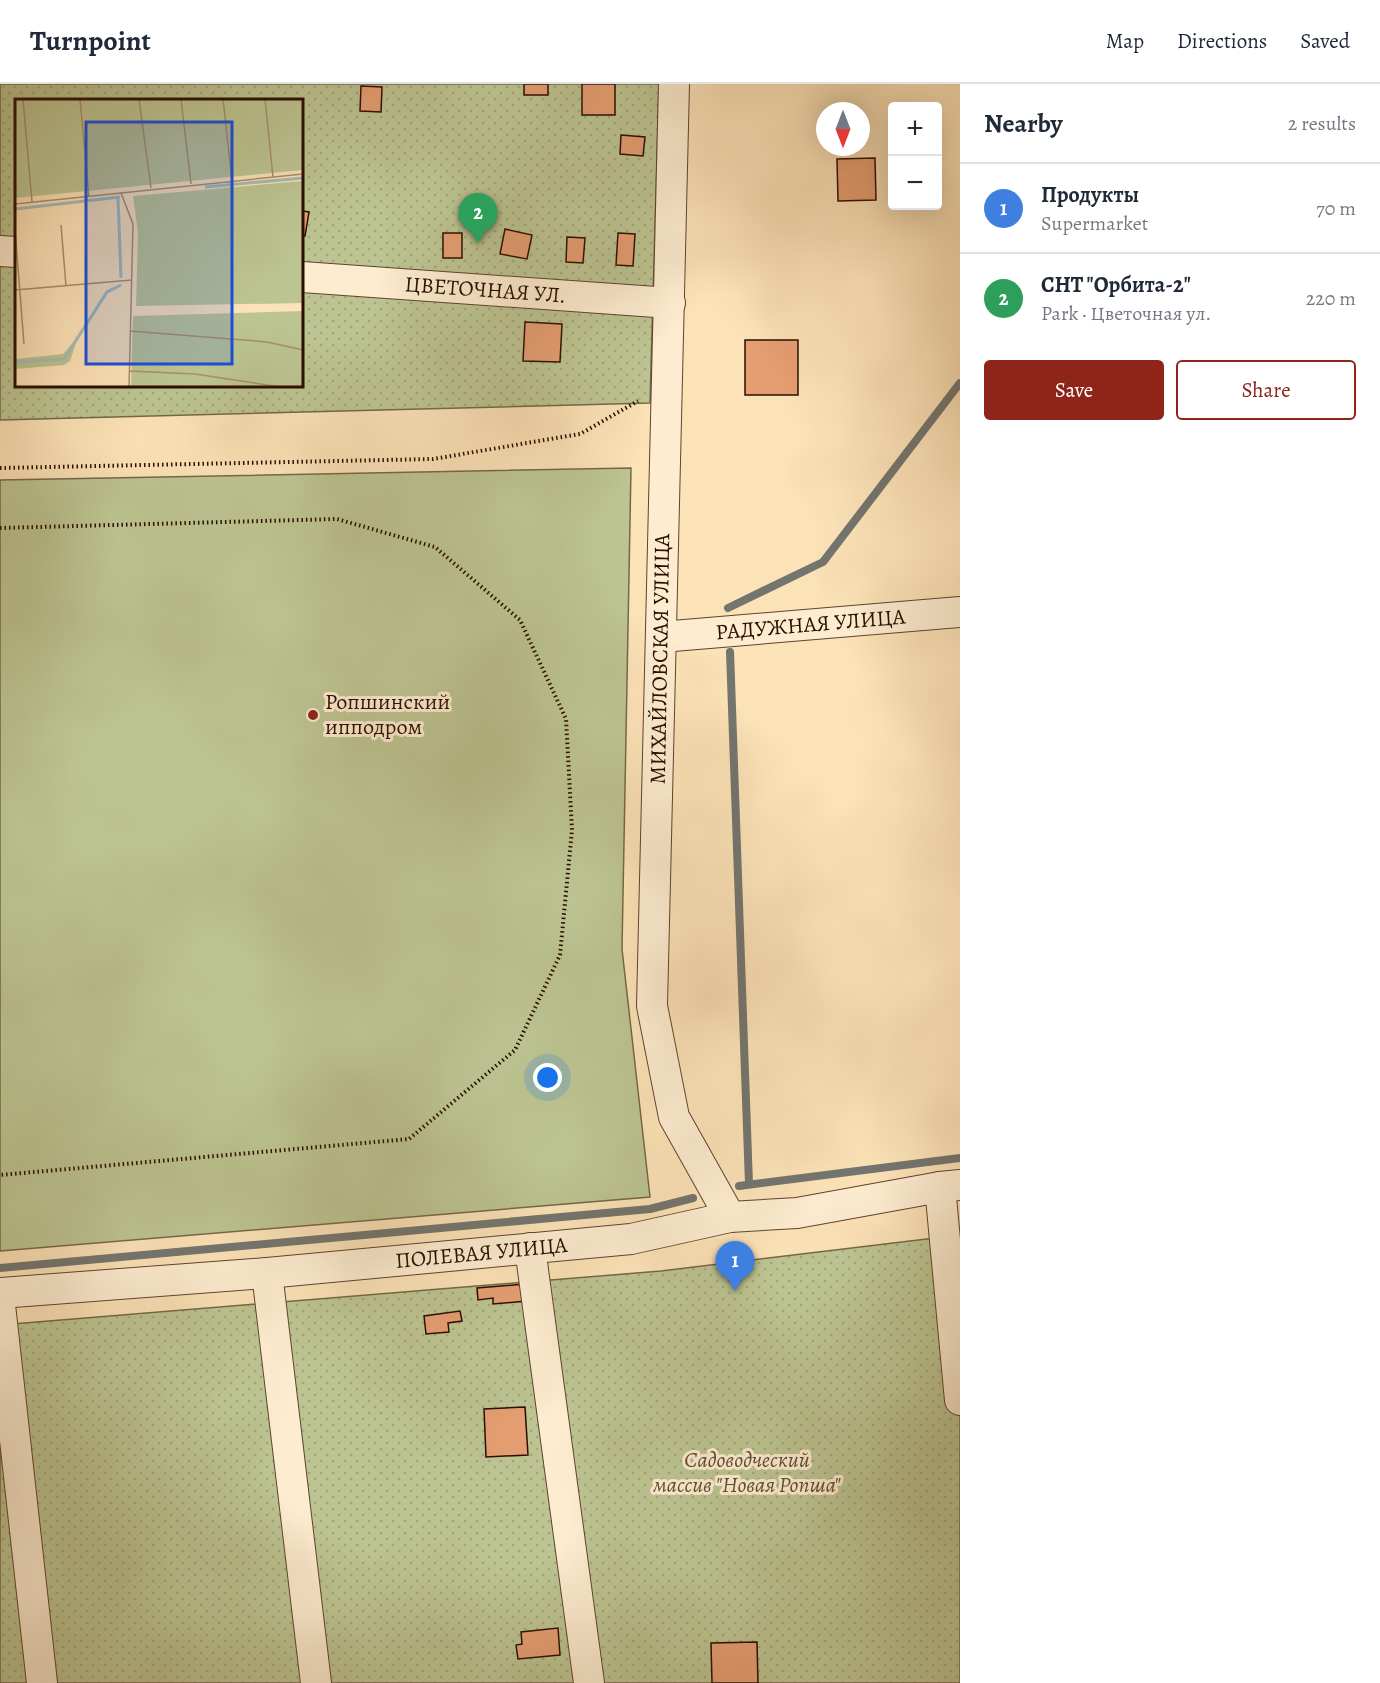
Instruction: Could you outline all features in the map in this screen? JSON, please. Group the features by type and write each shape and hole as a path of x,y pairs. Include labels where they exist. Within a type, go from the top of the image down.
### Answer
{"street":[{"name":"МИХАЙЛОВСКАЯ УЛИЦА","path":"674,84 652,1006 674,1117 730,1217"},
{"path":"0,251 15,252"},
{"name":"ЦВЕТОЧНАЯ УЛ.","path":"303,277 670,303"},
{"name":"РАДУЖНАЯ УЛИЦА","path":"661,636 960,612"},
{"path":"950,1186 960,1400"},
{"name":"ПОЛЕВАЯ УЛИЦА","path":"0,1293 267,1273 631,1239 730,1217 797,1213 950,1186"},
{"path":"530,1248 589,1683"},
{"path":"267,1273 316,1683"},
{"path":"0,1305 42,1683"}],"path":[{"path":"0,468 433,459 580,434 668,385"},
{"path":"0,528 338,519 435,548 520,620 566,719 572,830 561,955 515,1050 409,1139 0,1175"}],"green space":[{"path":"0,84 659,84 650,403 0,420"},
{"name":"Ропшинский ипподром","path":"631,468 622,949 650,1197 0,1251 0,480"},
{"name":"Садоводческий массив \"Новая Ропша\"","path":"960,1235 960,1683 0,1683 0,1325 661,1271"}],"building":[{"path":"524,84 548,84 548,95 524,95"},
{"path":"582,84 615,84 615,115 582,115"},
{"path":"361,86 382,87 381,112 360,111"},
{"path":"621,135 645,137 643,156 620,154"},
{"path":"875,158 876,200 838,201 837,159"},
{"path":"303,211 309,212 305,236 303,235"},
{"path":"505,229 532,235 527,259 500,254"},
{"path":"443,233 462,233 462,258 443,258"},
{"path":"618,233 635,234 633,266 616,265"},
{"path":"567,237 585,238 583,263 566,262"},
{"path":"525,322 562,324 560,362 523,361"},
{"path":"745,340 798,340 798,395 745,395"},
{"path":"525,1284 527,1301 493,1304 493,1298 478,1300 477,1288"},
{"path":"460,1311 462,1321 448,1323 449,1332 426,1334 424,1316"},
{"path":"525,1407 528,1455 486,1457 484,1409"},
{"path":"558,1628 560,1655 518,1659 516,1645 522,1644 521,1632"},
{"path":"757,1642 758,1683 712,1683 711,1643"}],"waterway":[{"path":"728,608 823,562 960,383"},
{"path":"730,652 749,1184"},
{"path":"739,1186 960,1158"},
{"path":"0,1268 650,1209 693,1198"}],"place":[{"name":"СНТ \"Орбита-2\"","path":"478,243"},
{"name":"Ропшинский ипподром","path":"313,715"},
{"name":"Продукты","path":"735,1291"}]}
